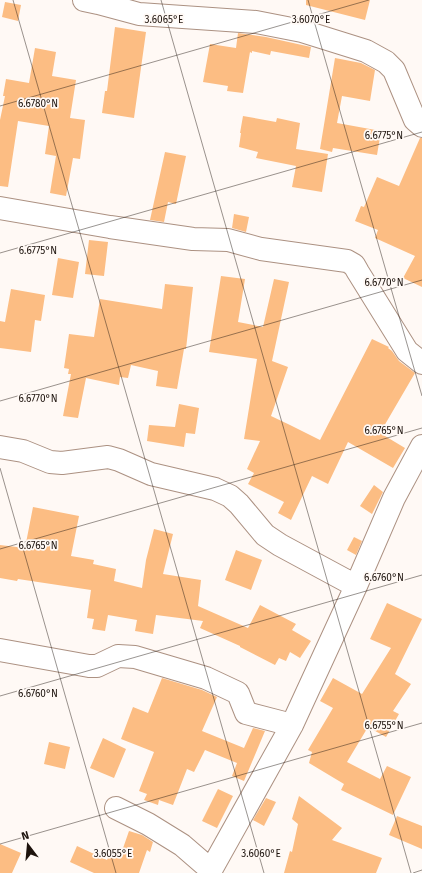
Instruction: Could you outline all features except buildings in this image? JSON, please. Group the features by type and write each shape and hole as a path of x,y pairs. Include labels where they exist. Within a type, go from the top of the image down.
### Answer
{"street":[{"path":"84,0 98,2 139,14 167,8 256,22 302,31 366,51 386,62 394,70 415,120 422,126"},
{"path":"0,208 110,227 193,239 228,240 261,249 347,261 354,265 407,350 422,363"},
{"path":"0,447 23,451 50,462 62,463 108,457 119,460 150,474 216,489 230,496 265,535 280,545 356,586"},
{"path":"116,808 148,824 182,845 211,871 292,725 356,586 394,498 421,449"},
{"path":"0,650 89,666 97,666 118,656 135,657 206,678 238,693 246,713 292,725"}]}
